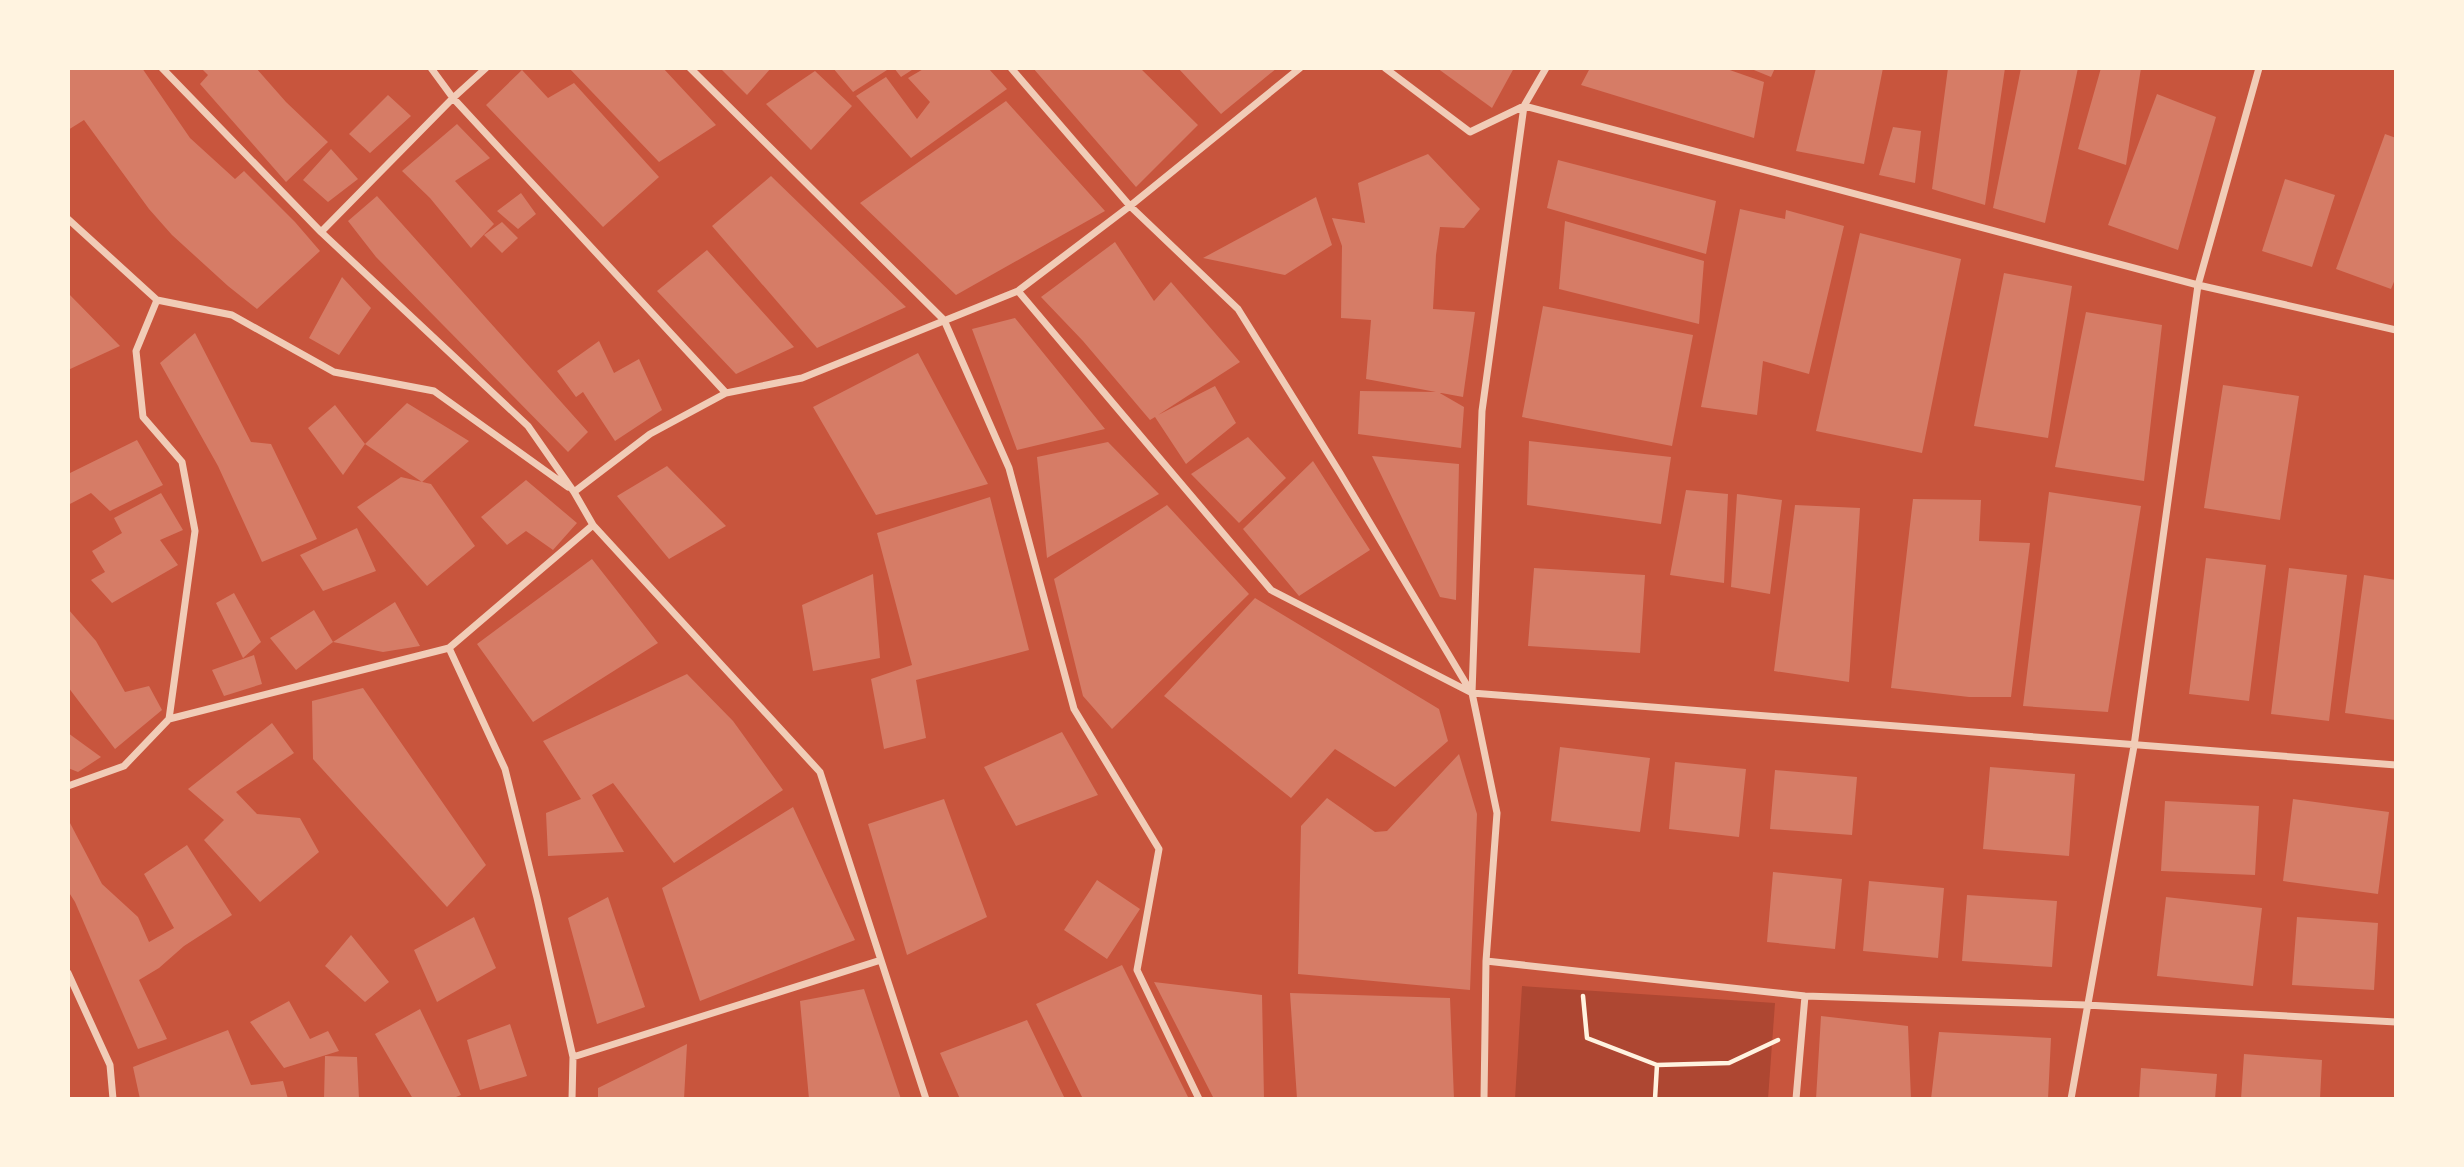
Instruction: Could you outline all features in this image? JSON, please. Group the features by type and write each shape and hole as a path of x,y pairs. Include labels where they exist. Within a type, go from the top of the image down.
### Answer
{"street":[{"path":"162,68 321,232 528,426 574,492 593,525 820,772 926,1099"},
{"path":"431,68 453,98 726,393"},
{"path":"321,232 486,68"},
{"path":"690,68 944,320 1009,468 1074,709 1158,849 1137,970 1199,1099"},
{"path":"1012,68 1130,206 1238,309 1472,693"},
{"path":"574,492 650,434 726,393 802,378 1018,291 1130,206 1300,68"},
{"path":"1385,68 1470,132 1524,106 2198,285 2396,330"},
{"path":"1484,1099 1486,961 1497,813 1472,693 1482,411 1524,106 1546,68"},
{"path":"2071,1099 2134,746 2198,285 2259,68"},
{"path":"68,219 157,300 232,315 334,372 434,391 574,492"},
{"path":"1018,291 1271,590 1472,693 2396,765"},
{"path":"157,300 136,351 143,417 182,462 195,531 169,719"},
{"path":"68,786 124,766 169,719 449,648 593,525"},
{"path":"449,648 505,769 573,1057 572,1099"},
{"path":"573,1057 881,960"},
{"path":"1486,961 1805,996 2086,1005 2396,1022"},
{"path":"68,973 110,1065 113,1099"},
{"path":"1796,1099 1805,996"}],"path":[{"path":"1581,971 1587,1038 1657,1065 1729,1063 1801,1029"},
{"path":"1655,1099 1657,1065"}],"shaded area":[{"path":"1522,986 1775,1003 1768,1099 1515,1099"}],"building":[{"path":"68,68 142,68 190,138 235,179 244,171 320,251 257,309 172,235 149,209 84,120 68,130"},
{"path":"201,68 256,68 286,102 328,142 286,182 200,84 208,75"},
{"path":"569,68 663,68 716,125 659,162"},
{"path":"720,68 771,68 747,95"},
{"path":"833,68 886,68 887,70 853,92"},
{"path":"894,68 915,68 901,77"},
{"path":"925,68 988,68 1007,89 911,158 856,96 886,77 917,119 930,102 908,78"},
{"path":"1033,68 1140,68 1198,125 1136,187"},
{"path":"1178,68 1277,68 1221,114"},
{"path":"1437,68 1514,68 1492,108"},
{"path":"1590,68 1724,68 1764,82 1754,138 1581,85"},
{"path":"1749,68 1775,68 1771,77"},
{"path":"1816,68 1883,68 1864,164 1796,151"},
{"path":"1948,68 2005,68 1985,205 1932,189"},
{"path":"2021,68 2078,68 2045,223 1993,208"},
{"path":"2101,68 2141,68 2126,165 2078,149"},
{"path":"522,70 548,98 574,83 659,177 603,227 486,105"},
{"path":"815,71 852,106 811,150 766,104"},
{"path":"2157,94 2216,117 2178,250 2108,225"},
{"path":"388,95 411,116 370,153 349,134"},
{"path":"1006,101 1105,211 956,295 860,203"},
{"path":"457,124 490,158 455,181 494,224 471,248 430,198 402,171"},
{"path":"1893,127 1921,131 1915,183 1879,175"},
{"path":"2385,134 2396,138 2396,277 2391,289 2336,269"},
{"path":"331,149 358,179 328,202 303,180"},
{"path":"1428,154 1480,209 1464,228 1440,227 1436,255 1433,309 1475,312 1463,397 1366,379 1371,320 1341,318 1342,246 1332,218 1365,223 1358,183"},
{"path":"1558,160 1716,201 1706,254 1547,208"},
{"path":"771,176 906,307 817,348 712,226"},
{"path":"2285,179 2335,195 2312,267 2262,251"},
{"path":"521,193 536,214 518,229 497,211"},
{"path":"377,196 588,432 568,452 376,257 348,221"},
{"path":"1316,197 1332,245 1285,275 1203,258"},
{"path":"1740,209 1785,219 1786,210 1844,226 1809,374 1763,361 1757,415 1701,407"},
{"path":"1565,221 1704,261 1699,324 1559,289"},
{"path":"502,222 518,238 502,253 484,235"},
{"path":"1860,233 1961,259 1922,453 1816,431"},
{"path":"1115,242 1154,301 1171,282 1240,362 1158,415 1215,386 1236,423 1186,464 1155,417 1150,420 1083,341 1041,297"},
{"path":"707,250 794,347 736,374 657,291"},
{"path":"2004,273 2072,286 2048,438 1974,426"},
{"path":"342,277 371,308 339,355 309,338"},
{"path":"68,293 120,346 68,370"},
{"path":"1543,306 1693,335 1672,446 1522,417"},
{"path":"2086,312 2162,325 2144,481 2055,467"},
{"path":"1015,318 1105,429 1017,450 972,329"},
{"path":"195,333 251,442 271,444 317,539 262,562 218,466 160,363"},
{"path":"599,341 614,373 639,359 662,410 615,441 583,392 576,397 557,371"},
{"path":"918,353 988,484 876,515 813,407"},
{"path":"2223,385 2299,396 2280,520 2204,508"},
{"path":"1360,391 1438,392 1464,407 1461,448 1358,434"},
{"path":"407,403 469,441 422,482 365,444"},
{"path":"335,405 365,444 343,475 308,428"},
{"path":"1248,437 1286,478 1239,523 1191,474"},
{"path":"137,440 163,485 110,511 91,493 68,505 68,474"},
{"path":"1529,441 1671,457 1661,524 1527,505"},
{"path":"1108,442 1159,494 1047,558 1037,457"},
{"path":"1372,456 1459,464 1456,600 1440,597"},
{"path":"1313,461 1370,550 1299,596 1243,529"},
{"path":"667,466 726,526 669,559 617,496"},
{"path":"401,477 431,484 475,546 427,586 357,507"},
{"path":"526,480 577,523 553,550 526,531 507,545 481,517"},
{"path":"1686,490 1728,494 1724,583 1670,575"},
{"path":"2049,492 2141,506 2108,712 2023,706"},
{"path":"161,493 183,530 160,540 178,565 112,603 91,580 105,572 92,551 122,533 114,518"},
{"path":"1737,494 1782,500 1770,594 1731,587"},
{"path":"990,497 1029,650 916,680 926,738 884,749 871,679 912,665 877,533"},
{"path":"1913,499 1981,500 1979,541 2030,543 2011,697 1969,697 1891,688"},
{"path":"1167,505 1249,594 1112,729 1083,696 1054,579"},
{"path":"1795,505 1860,508 1849,682 1774,671"},
{"path":"357,528 376,571 323,591 300,555"},
{"path":"2206,558 2266,565 2249,701 2189,694"},
{"path":"592,559 658,643 533,722 477,644"},
{"path":"1534,568 1645,575 1640,653 1528,646"},
{"path":"2289,568 2347,575 2329,721 2271,714"},
{"path":"873,574 880,658 813,671 802,605"},
{"path":"2364,575 2396,580 2395,720 2345,713"},
{"path":"234,593 261,642 243,658 216,603"},
{"path":"1255,598 1439,709 1448,741 1395,787 1335,749 1291,798 1164,696"},
{"path":"395,602 420,646 383,652 333,642"},
{"path":"68,609 96,641 125,692 149,686 162,710 115,749 68,687"},
{"path":"314,610 333,642 296,670 270,638"},
{"path":"254,655 262,684 224,696 212,670"},
{"path":"687,674 733,721 783,790 674,863 613,783 592,795 624,852 548,856 546,813 581,799 543,741"},
{"path":"363,688 486,865 447,907 313,759 312,701"},
{"path":"272,723 294,753 236,792 257,814 300,818 319,852 260,902 204,840 224,820 188,789"},
{"path":"1062,732 1098,795 1016,826 984,767"},
{"path":"68,733 101,757 78,772 68,768"},
{"path":"1560,747 1650,758 1640,832 1551,821"},
{"path":"1459,754 1477,814 1470,990 1298,974 1301,826 1327,798 1375,832 1387,831"},
{"path":"1675,762 1746,769 1739,837 1669,829"},
{"path":"1990,767 2075,774 2069,856 1983,849"},
{"path":"1775,770 1857,777 1852,835 1770,829"},
{"path":"944,799 987,917 907,955 868,824"},
{"path":"2293,799 2389,812 2378,894 2283,881"},
{"path":"2165,801 2259,806 2255,875 2161,871"},
{"path":"793,807 855,940 700,1001 662,888"},
{"path":"70,823 102,884 138,917 149,942 174,928 144,874 187,845 232,915 139,980 167,1039 138,1049 68,891"},
{"path":"1773,872 1842,879 1835,949 1767,942"},
{"path":"1097,880 1140,909 1107,959 1064,930"},
{"path":"1869,881 1944,888 1938,958 1863,951"},
{"path":"1967,895 2057,901 2052,967 1962,961"},
{"path":"608,897 645,1007 597,1024 568,918"},
{"path":"2166,897 2262,908 2253,986 2157,976"},
{"path":"474,917 496,968 437,1002 414,950"},
{"path":"2297,917 2378,923 2374,990 2292,985"},
{"path":"351,935 389,982 365,1002 325,966"},
{"path":"1122,965 1189,1099 1083,1099 1036,1004"},
{"path":"1154,982 1262,995 1264,1099 1214,1099"},
{"path":"864,989 901,1099 809,1099 800,1001"},
{"path":"1290,993 1450,998 1454,1099 1297,1099"},
{"path":"289,1001 310,1039 328,1031 339,1051 284,1068 250,1022"},
{"path":"420,1009 461,1095 451,1099 413,1099 375,1034"},
{"path":"1821,1016 1908,1026 1911,1099 1816,1099"},
{"path":"1027,1020 1065,1099 960,1099 940,1053"},
{"path":"510,1024 527,1076 480,1090 467,1040"},
{"path":"228,1030 251,1085 283,1081 288,1099 140,1099 133,1067"},
{"path":"1939,1032 2051,1038 2048,1099 1931,1099"},
{"path":"687,1044 684,1099 598,1099 598,1088"},
{"path":"2244,1054 2322,1060 2320,1099 2241,1099"},
{"path":"325,1056 357,1057 359,1099 324,1099"},
{"path":"2141,1068 2217,1074 2215,1099 2139,1099"}]}
